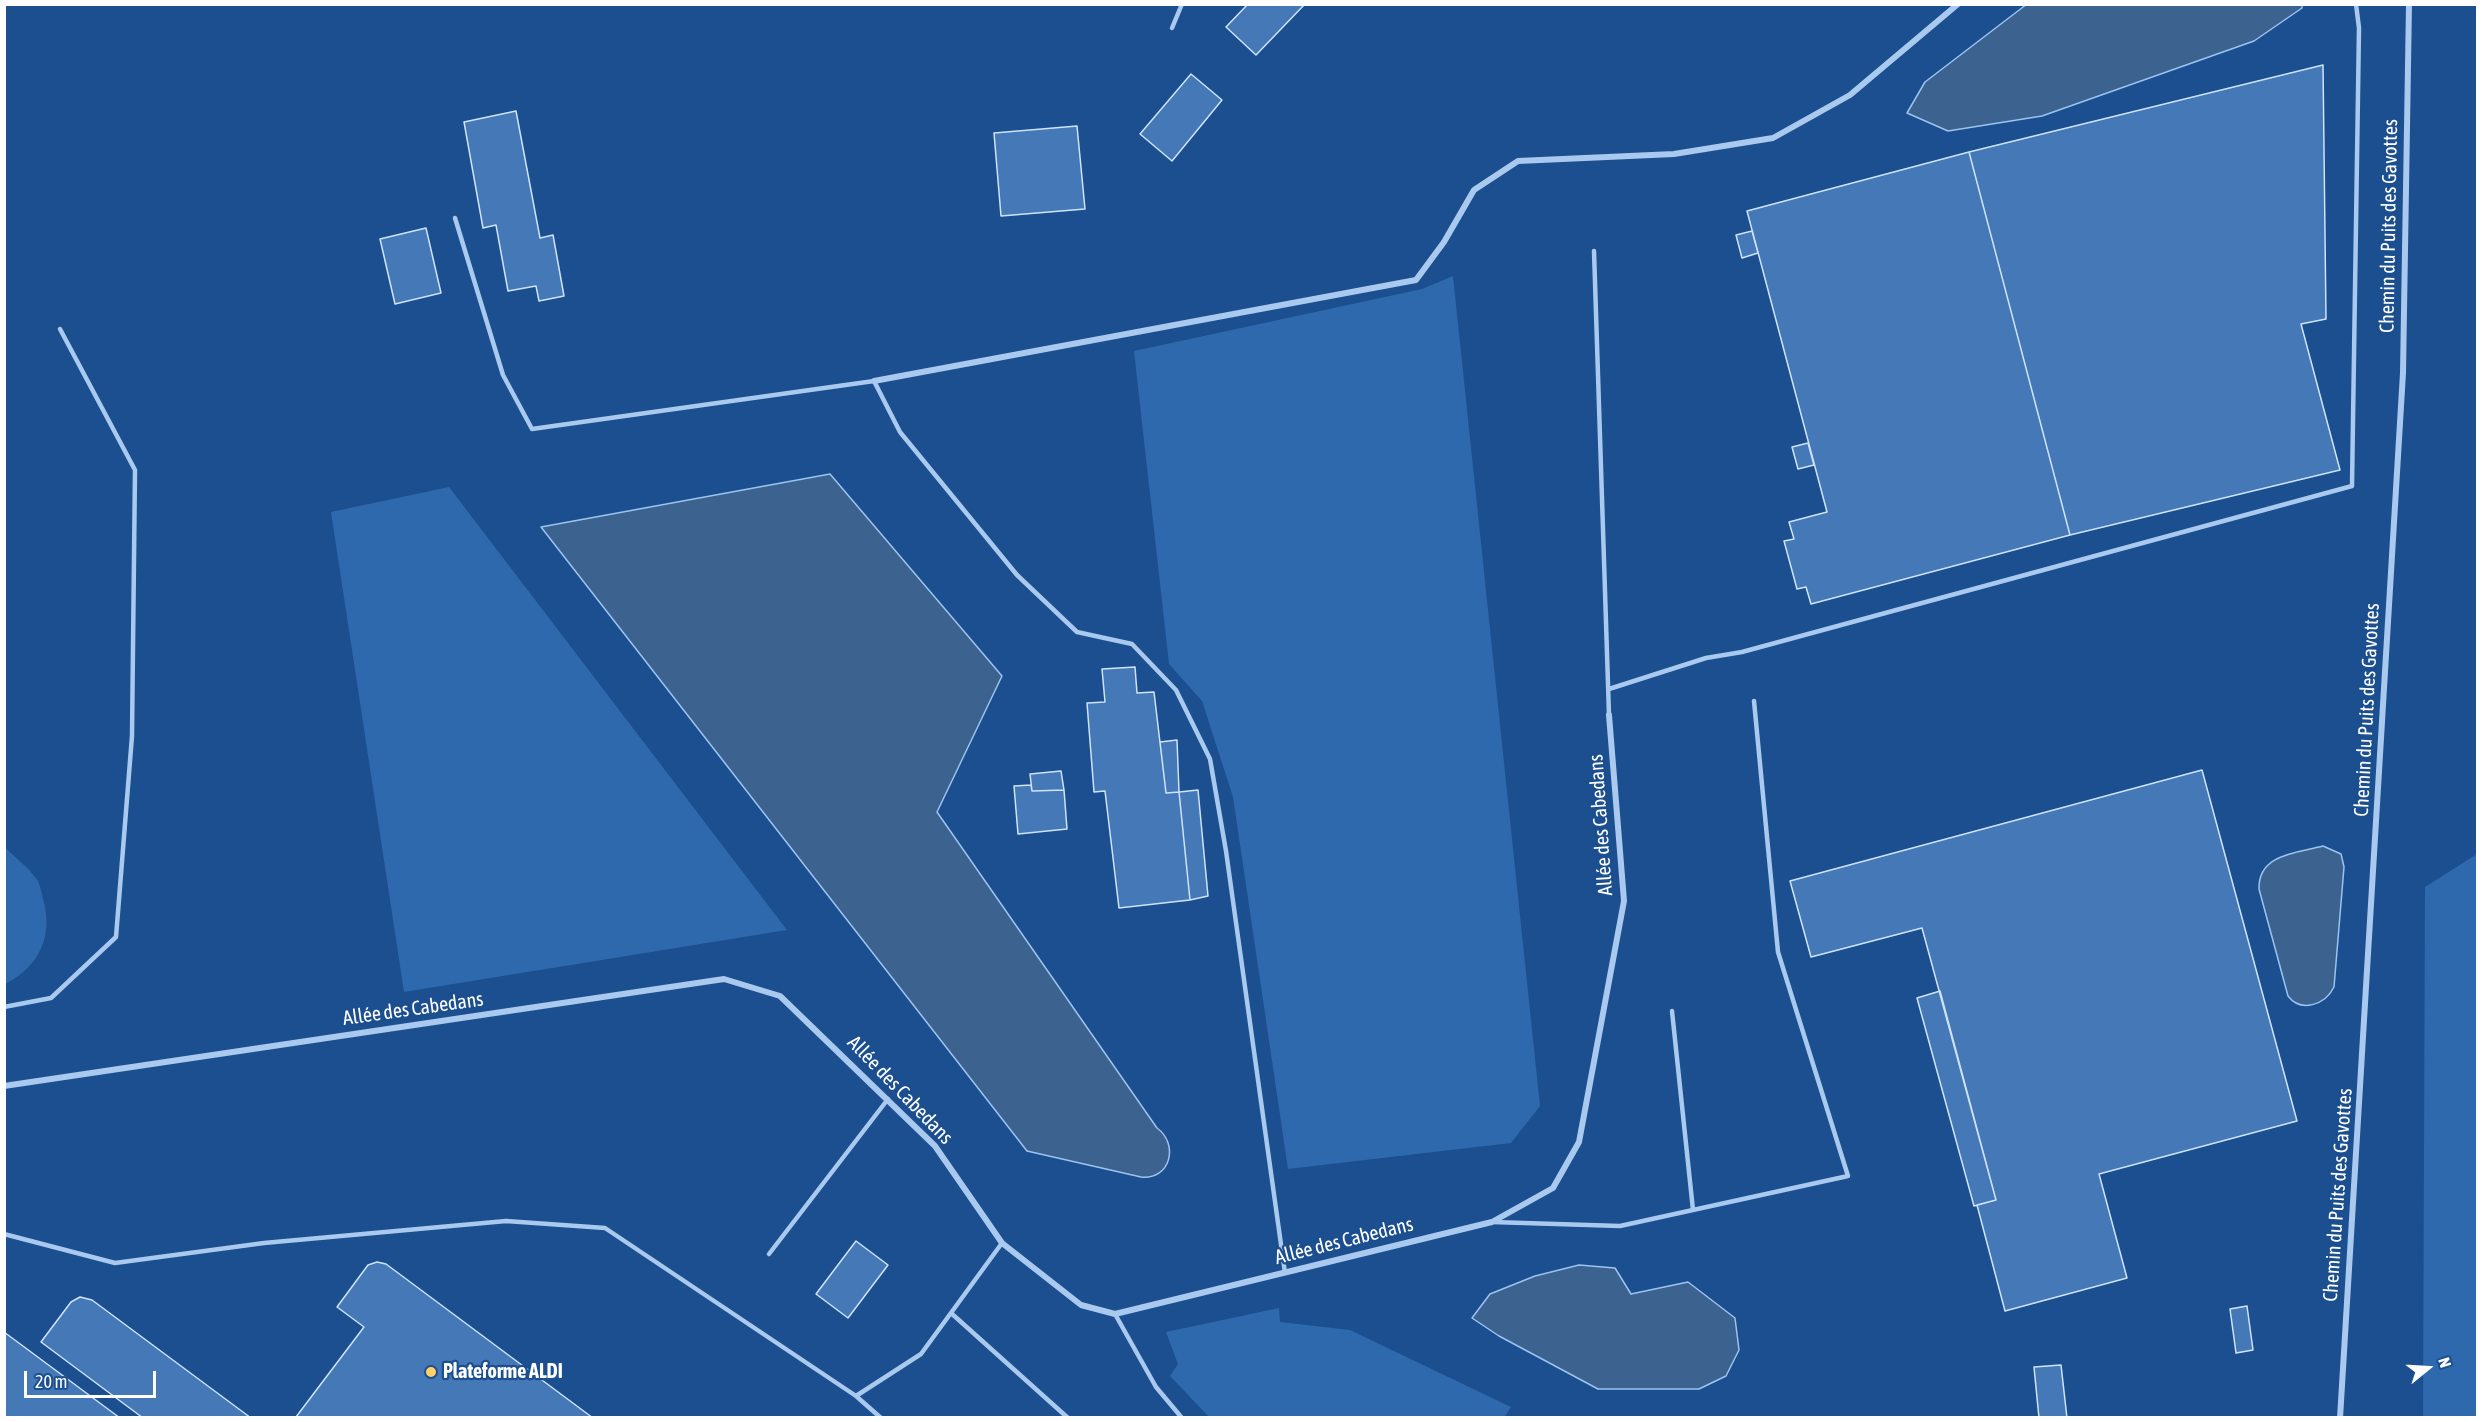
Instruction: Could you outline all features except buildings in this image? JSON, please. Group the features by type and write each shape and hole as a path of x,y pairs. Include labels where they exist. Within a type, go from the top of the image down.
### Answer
{"street":[{"path":"874,381 1416,280 1444,242 1474,190 1518,161 1674,154 1773,138 1850,95 1958,4"},
{"name":"Chemin du Puits des Gavottes","path":"2340,1418 2403,373 2409,4"},
{"name":"Allée des Cabedans","path":"4,1086 724,979 780,996 935,1146 1002,1243 1081,1305 1115,1314 1492,1222 1553,1188 1579,1142 1624,901 1609,715"}],"lane":[{"path":"1172,28 1182,4"},
{"path":"1609,689 1706,658 1742,652 2352,486 2359,28 2356,4"},
{"path":"455,218 503,375 532,429 874,381 900,432 1017,575 1077,632 1132,644 1176,690 1210,759 1226,851 1285,1273"},
{"path":"1594,251 1609,715"},
{"path":"4,1007 51,999 116,937 132,736 135,470 60,329"},
{"path":"1492,1222 1620,1226 1848,1176 1778,952 1754,701"},
{"path":"1672,1011 1693,1210"},
{"path":"769,1254 888,1099"},
{"path":"4,1234 115,1263 264,1243 506,1221 605,1228 856,1396 881,1418"},
{"path":"856,1396 921,1354 1002,1243"},
{"path":"951,1313 1068,1418"},
{"path":"1115,1314 1156,1387 1182,1418"}],"shaded area":[{"path":"2027,4 2302,4 2302,8 2254,41 2042,116 1948,131 1907,113 1925,82"},
{"path":"1453,276 1540,1106 1511,1143 1288,1169 1233,797 1202,701 1169,664 1134,351 1422,289"},
{"path":"830,474 1002,676 937,812 1164,1135 1170,1151 1169,1160 1159,1173 1141,1177 1027,1151 541,527"},
{"path":"449,487 787,930 404,992 331,512"},
{"path":"2323,846 2341,854 2344,867 2334,987 2319,1002 2306,1005 2293,1001 2288,996 2259,889 2260,877 2265,868 2280,857"},
{"path":"5,847 38,882 46,913 46,926 45,938 35,959 27,969 5,984"},
{"path":"2477,854 2477,1417 2423,1417 2425,887"},
{"path":"1579,1265 1615,1268 1631,1294 1688,1282 1735,1318 1739,1350 1726,1376 1699,1389 1598,1389 1499,1336 1472,1318 1490,1294 1535,1276"},
{"path":"1279,1308 1280,1322 1350,1330 1511,1407 1504,1418 1209,1417 1170,1376 1178,1364 1166,1332"}],"place":[{"name":"Plateforme ALDI","path":"431,1372"}]}
